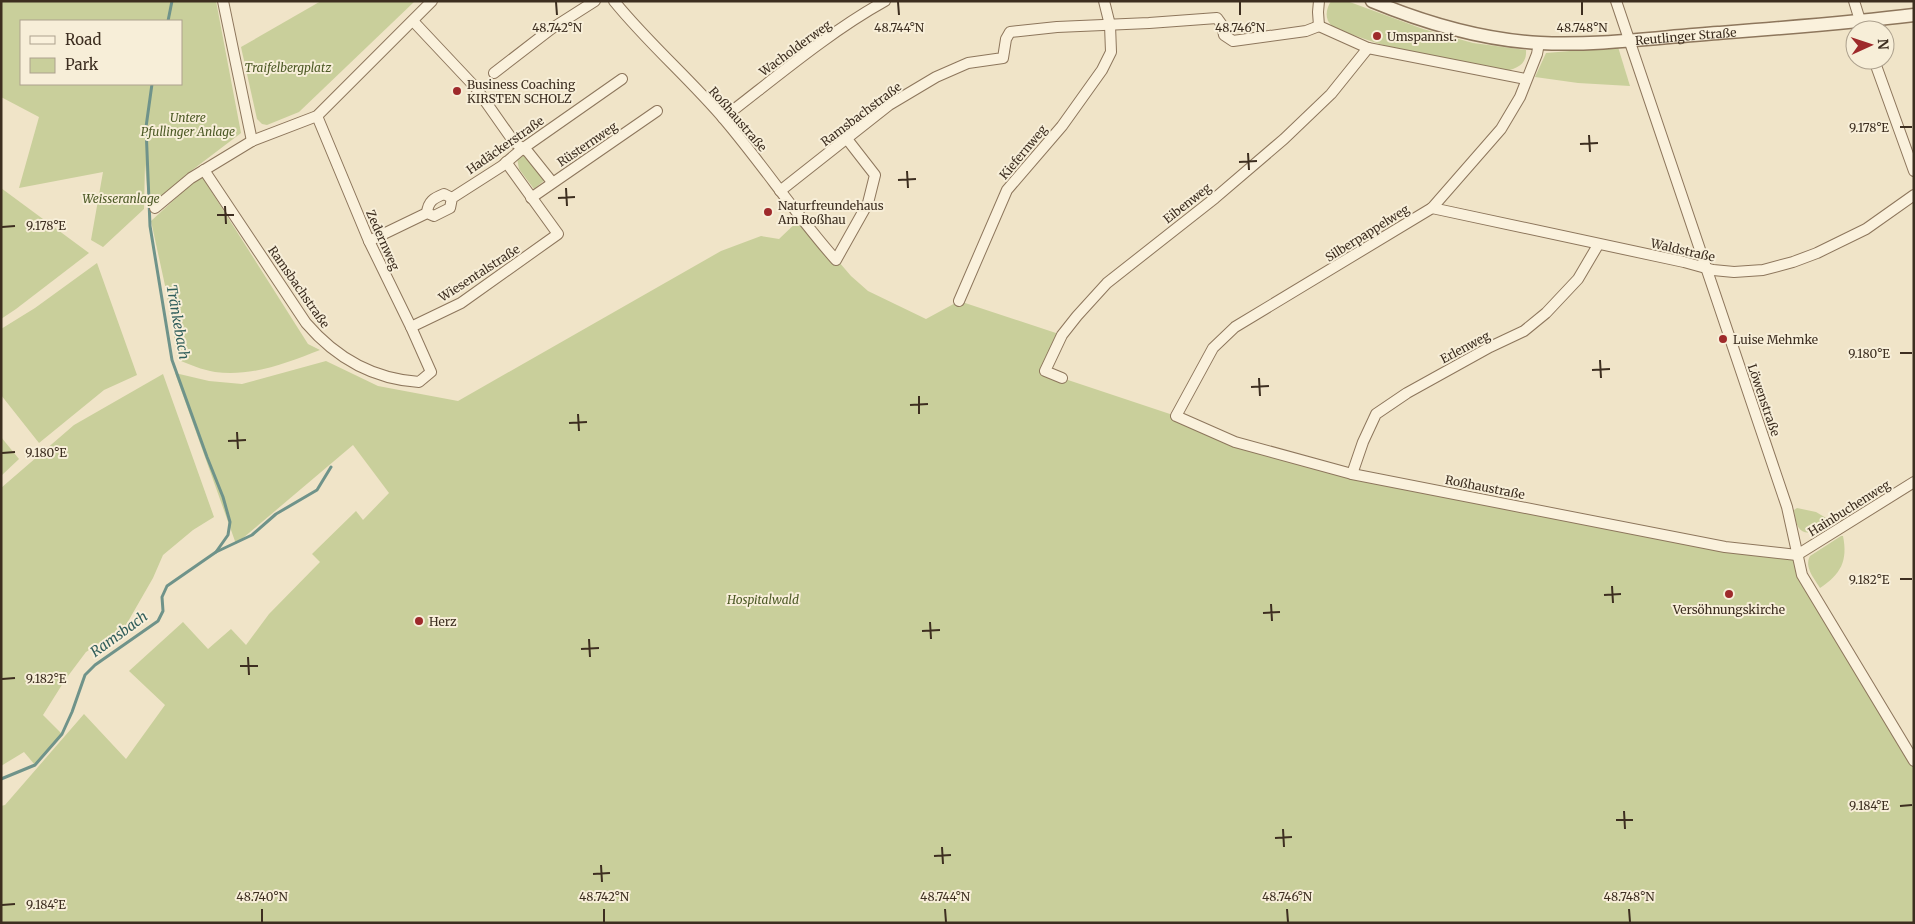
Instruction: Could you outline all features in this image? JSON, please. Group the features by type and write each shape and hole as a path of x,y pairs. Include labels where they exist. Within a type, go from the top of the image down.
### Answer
{"street":[{"path":"223,1 252,141"},
{"path":"155,208 191,178 252,141 317,116 432,1"},
{"path":"494,73 551,29 595,1"},
{"name":"Roßhaustraße","path":"614,1 723,118 836,260 868,203 875,175 847,139"},
{"name":"Wacholderweg","path":"723,118 789,67 867,11 885,1"},
{"path":"1104,1 1110,25"},
{"path":"1319,1 1319,26 1368,48 1526,79"},
{"name":"Reutlinger Straße","path":"1372,1 1414,17 1470,32 1539,43 1575,44 1845,27"},
{"name":"Löwenstraße","path":"1616,1 1787,507 1802,575 1914,761"},
{"path":"1854,1 1860,20"},
{"name":"Reutlinger Straße","path":"1890,20 1914,15"},
{"name":"Ramsbachstraße","path":"780,191 890,105 936,77 968,63 1003,58 1006,39 1010,32 1057,27 1217,18 1222,25 1224,35 1233,41 1306,30 1319,26"},
{"path":"413,21 476,88 514,142 528,152 552,182"},
{"name":"Kiefernweg","path":"959,301 1007,190 1062,126 1102,70 1111,52 1110,25"},
{"name":"Silberpappelweg","path":"1176,416 1214,348 1236,327 1432,208 1501,129 1520,97 1537,54 1539,43"},
{"name":"Eibenweg","path":"1062,378 1044,371 1062,335 1101,290 1155,244 1215,198 1284,139 1331,94 1368,48"},
{"path":"1878,70 1914,171"},
{"name":"Hadäckerstraße","path":"369,241 427,213 434,216 443,213 450,208 452,198 622,79"},
{"name":"Rüsternweg","path":"531,198 657,112"},
{"name":"Zedernweg","path":"317,116 369,241 431,372"},
{"path":"506,162 531,198"},
{"name":"Ramsbachstraße","path":"204,170 306,323 320,339 350,362 383,376 419,382 431,372"},
{"name":"Hadäckerstraße","path":"427,213 428,205 434,198 444,194 452,198"},
{"name":"Waldstraße","path":"1432,208 1713,270 1743,271 1762,270 1793,262 1817,253 1866,230 1914,195"},
{"name":"Wiesentalstraße","path":"411,327 461,302 558,234 531,198"},
{"name":"Erlenweg","path":"1352,474 1363,442 1376,414 1407,393 1524,331 1546,313 1578,278 1598,245"},
{"name":"Roßhaustraße","path":"1176,416 1235,442 1352,474 1725,547 1797,555"},
{"name":"Hainbuchenweg","path":"1797,555 1914,482"}],"green space":[{"path":"1,1 216,1 241,133 187,174 149,209 145,164 144,209 103,247 91,240 103,172 19,188 39,117 1,97"},
{"name":"Traifelbergplatz","path":"321,1 415,1 299,112 267,125 262,124 257,119 241,47"},
{"path":"1331,1 1347,1 1423,29 1473,43 1526,50 1525,59 1518,67 1506,71 1393,48 1334,28 1329,23 1327,14"},
{"path":"1618,47 1630,86 1578,83 1535,77 1546,53"},
{"path":"524,152 546,179 534,189 519,169 517,158"},
{"path":"201,175 308,344 320,350 269,368 228,373 210,371 178,360 166,290 151,221"},
{"path":"1,188 89,253 1,319"},
{"name":"Hospitalwald","path":"801,218 851,276 868,291 926,319 959,301 1062,335 1045,370 1062,378 1176,416 1190,423 1352,474 1797,555 1802,575 1914,761 1914,923 1,923 1,806 5,805 84,714 126,759 165,705 129,671 183,622 208,649 231,629 246,645 269,614 320,562 312,554 356,511 363,520 389,493 353,445 236,544 175,373 209,381 242,384 326,361 378,386 458,401 721,251 761,236 779,239"},
{"path":"97,263 137,375 104,390 39,443 1,395 1,329 35,308"},
{"path":"163,374 214,517 193,530 163,555 153,578 126,625 86,652 65,680 43,715 62,734 35,765 24,752 1,766 1,488 74,425"},
{"path":"1,437 19,459 1,476"},
{"path":"1797,508 1816,512 1831,521 1817,530 1811,532 1802,531 1795,520 1794,510"},
{"path":"1843,536 1844,553 1841,566 1838,572 1820,588 1809,568 1808,560 1810,556"}],"waterway":[{"name":"Tränkebach","path":"168,20 172,1"},
{"name":"Tränkebach","path":"152,85 146,127 150,226 172,360 223,497 230,522 228,535 216,552"},
{"name":"Ramsbach","path":"1,779 35,765 62,734 85,675 95,665 158,621 163,611 162,597 167,586 216,552 252,535 276,514 317,490 331,467"}],"place":[{"name":"Umspannst.","path":"1377,36"},
{"name":"Business Coaching KIRSTEN SCHOLZ","path":"457,91"},
{"name":"Naturfreundehaus Am Roßhau","path":"768,212"},
{"name":"Luise Mehmke","path":"1723,339"},
{"name":"Versöhnungskirche","path":"1729,594"},
{"name":"Herz","path":"419,621"}],"park label":[{"name":"Untere Pfullinger Anlage","path":"188,124"},
{"name":"Weisseranlage","path":"121,198"}]}
